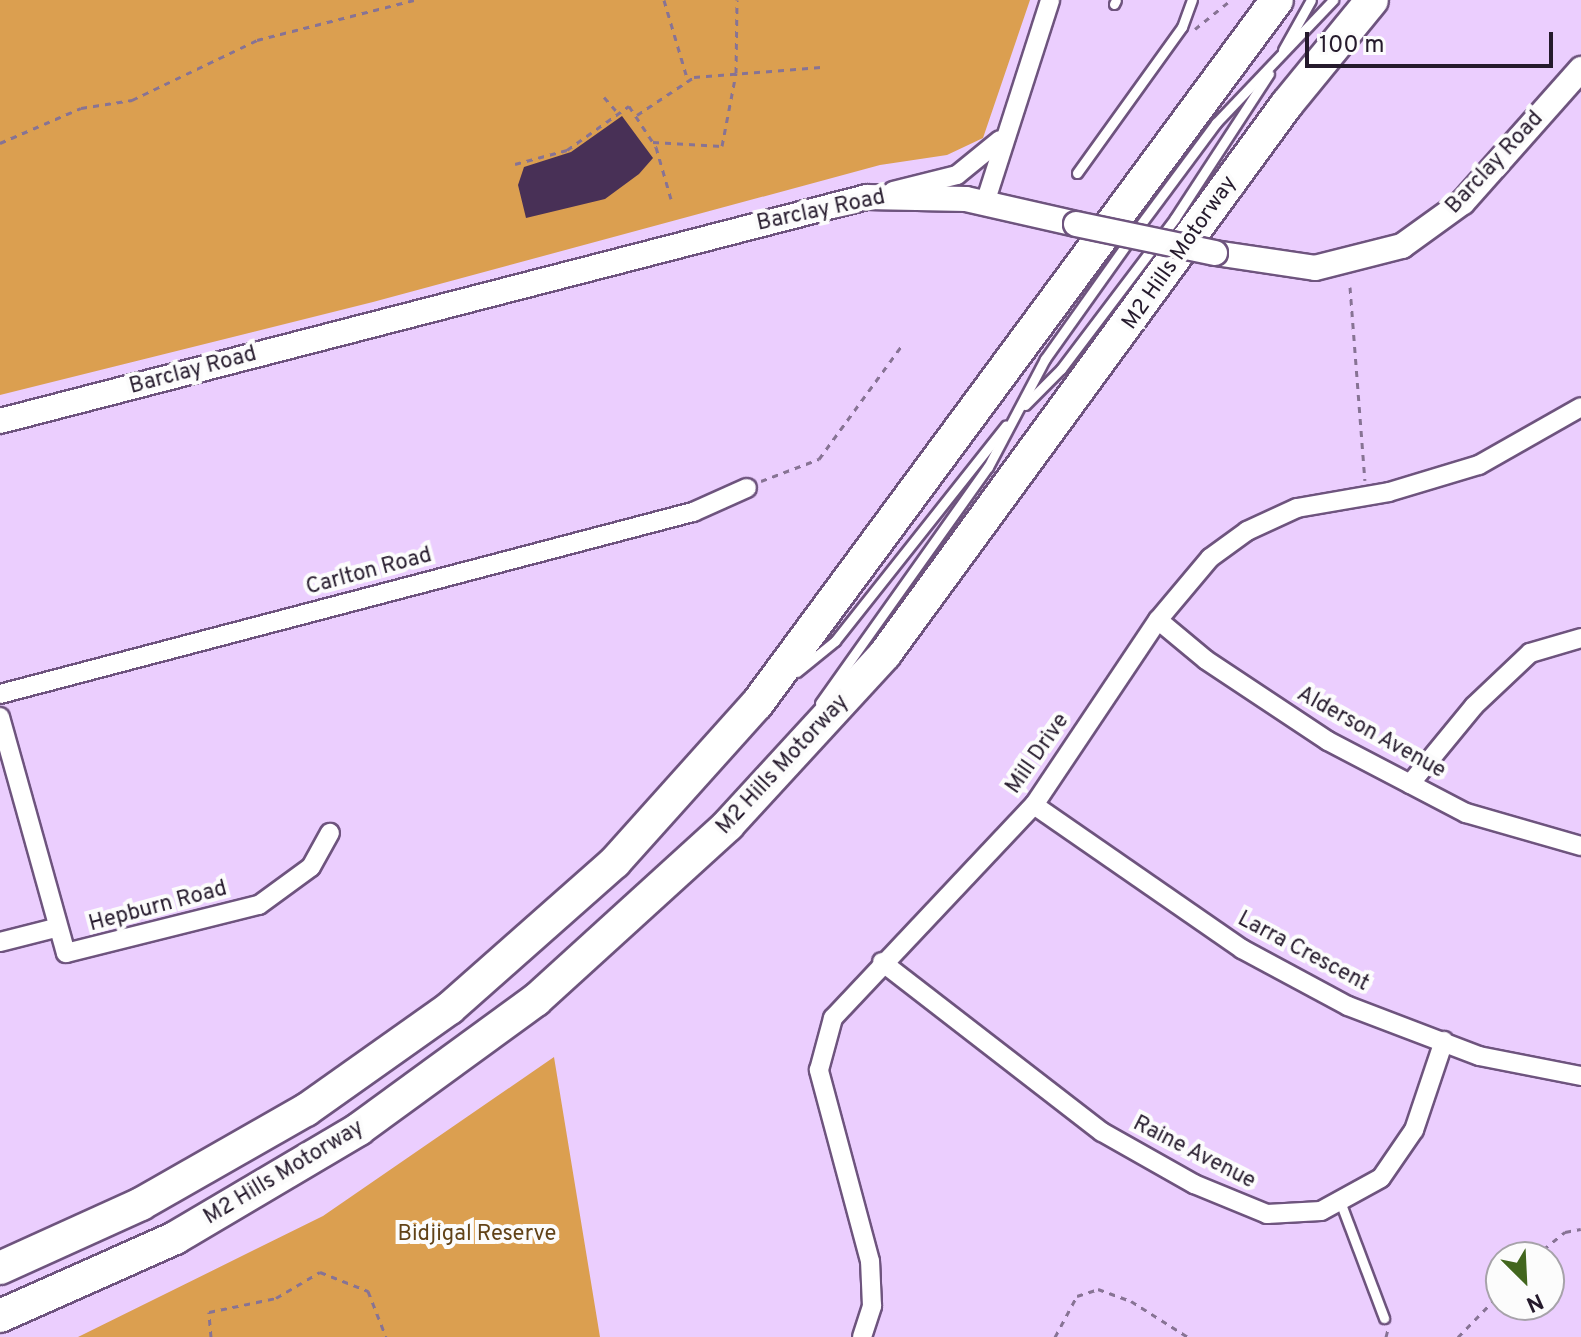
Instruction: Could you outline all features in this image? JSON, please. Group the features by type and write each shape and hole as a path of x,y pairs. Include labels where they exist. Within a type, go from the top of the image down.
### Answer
{"highway":[{"name":"M2 Hills Motorway","path":"0,1268 228,1157 450,1008 615,862 757,704 1277,0"},
{"name":"M2 Hills Motorway","path":"0,1316 175,1238 359,1129 536,1000 728,825 885,654 1287,104 1372,0"}],"main road":[{"name":"Barclay Road","path":"0,421 867,197 932,195 985,203 1215,253 1315,268 1402,246 1463,202 1581,69"}],"street":[{"path":"985,203 1003,137 1050,0"},
{"path":"867,197 957,175 1003,137"},
{"name":"Mill Drive","path":"862,1337 872,1306 870,1261 819,1070 833,1018 882,962 1034,805 1158,620 1210,558 1247,531 1297,508 1367,495 1479,465 1581,407"},
{"name":"Carlton Road","path":"0,694 693,512 747,488"},
{"name":"Alderson Avenue","path":"1158,620 1206,660 1328,741 1466,813 1581,846"},
{"path":"1410,784 1474,706 1530,653 1581,638"},
{"name":"Hepburn Road","path":"0,717 55,928 66,953 75,954 259,905 311,867 330,833"},
{"name":"Larra Crescent","path":"1034,805 1270,966 1358,1010 1479,1056 1581,1076"},
{"path":"0,942 55,928"},
{"name":"Raine Avenue","path":"882,962 1069,1110 1194,1184 1267,1214 1302,1215 1341,1204 1381,1178 1406,1148 1444,1041"}],"lane":[{"path":"1077,173 1182,27 1192,0"},
{"path":"757,704 835,641 974,458 1061,369 1180,210 1277,61 1311,0"},
{"path":"728,825 911,579 1017,414 1045,359 1146,216 1216,123 1333,0"},
{"path":"1341,1204 1384,1318"}],"path":[{"path":"0,143 81,108 132,100 257,40 414,0"},
{"path":"664,0 688,81"},
{"path":"653,142 722,146 736,73 737,0"},
{"path":"1182,27 1205,27 1231,0"},
{"path":"637,115 688,81 736,73 821,67"},
{"path":"604,97 618,113"},
{"path":"515,164 567,150 629,106 653,142 671,199"},
{"path":"1350,287 1367,495"},
{"path":"747,488 819,459 902,345"},
{"path":"1554,1241 1565,1232 1581,1229"},
{"path":"211,1337 209,1312 276,1298 320,1272 368,1291 386,1337"},
{"path":"1055,1337 1077,1296 1098,1289 1131,1301 1188,1337"},
{"path":"1458,1337 1485,1309"}],"green space":[{"path":"0,0 1030,0 983,138 947,155 880,165 373,302 0,395"},
{"name":"Bidjigal Reserve","path":"554,1057 600,1337 78,1337 323,1216"}],"building":[{"path":"622,116 653,158 639,174 605,199 526,218 518,185 524,167 571,152"}]}
